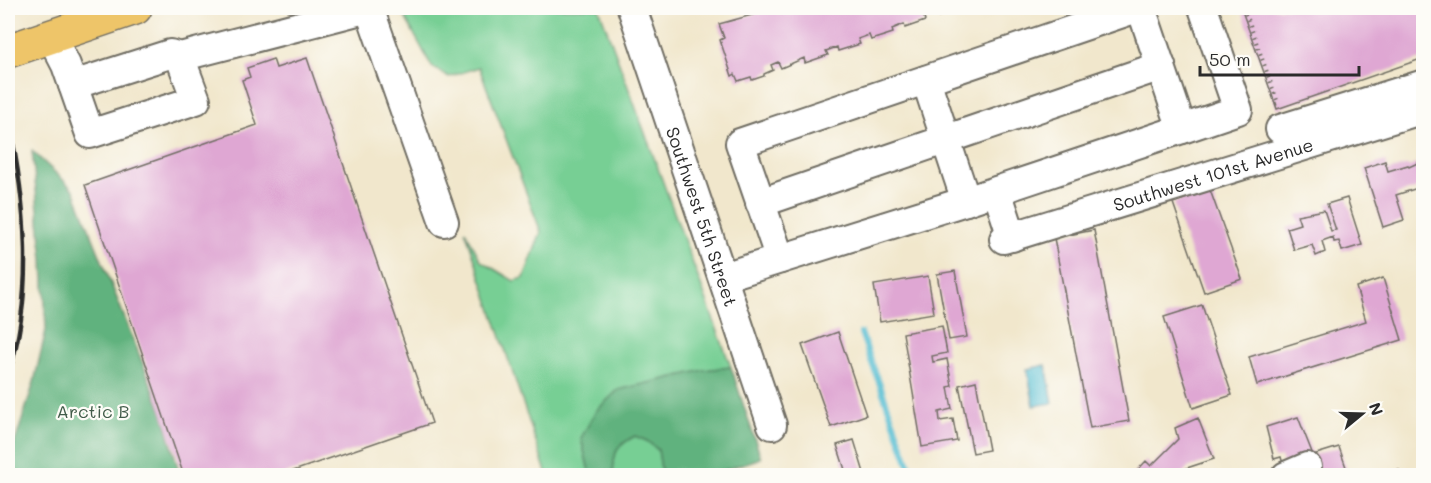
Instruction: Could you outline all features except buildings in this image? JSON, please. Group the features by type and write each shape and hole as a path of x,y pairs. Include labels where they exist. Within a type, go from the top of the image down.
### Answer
{"main road":[{"path":"8,51 135,8"}],"street":[{"path":"73,85 170,54 180,57 369,8 444,222"},
{"name":"Southwest 5th Street","path":"632,8 772,425"},
{"path":"780,259 740,143 1139,8 1182,129"},
{"path":"723,277 997,191 1238,110 1203,8"},
{"path":"51,36 66,65 90,134 196,100 180,57"},
{"path":"760,203 1161,66"},
{"path":"926,80 966,201"},
{"path":"1275,118 1424,84"},
{"name":"Southwest 101st Avenue","path":"997,191 1008,238 1424,109"}],"path":[{"path":"1245,8 1278,103 1275,118"}],"green space":[{"path":"400,8 599,8 731,367 704,370 581,438 590,475 547,475 465,230 481,261 514,281 524,278 541,232 479,67 449,77 432,67"},
{"name":"Arctic B","path":"32,151 74,190 164,417 180,475 8,476 8,460 34,382 46,330 43,260"},
{"path":"731,367 761,458 710,475 662,475 658,450 647,441 635,436 616,451 613,475 590,475 581,438 596,411 618,390 704,370"},
{"path":"635,436 647,441 658,450 662,475 613,476 614,462 619,447"}],"water":[{"path":"1046,365 1053,403 1034,406 1027,369"}],"waterway":[{"path":"861,333 911,470"}],"railway":[{"path":"8,118 19,182 25,247 22,312 8,376"}]}
